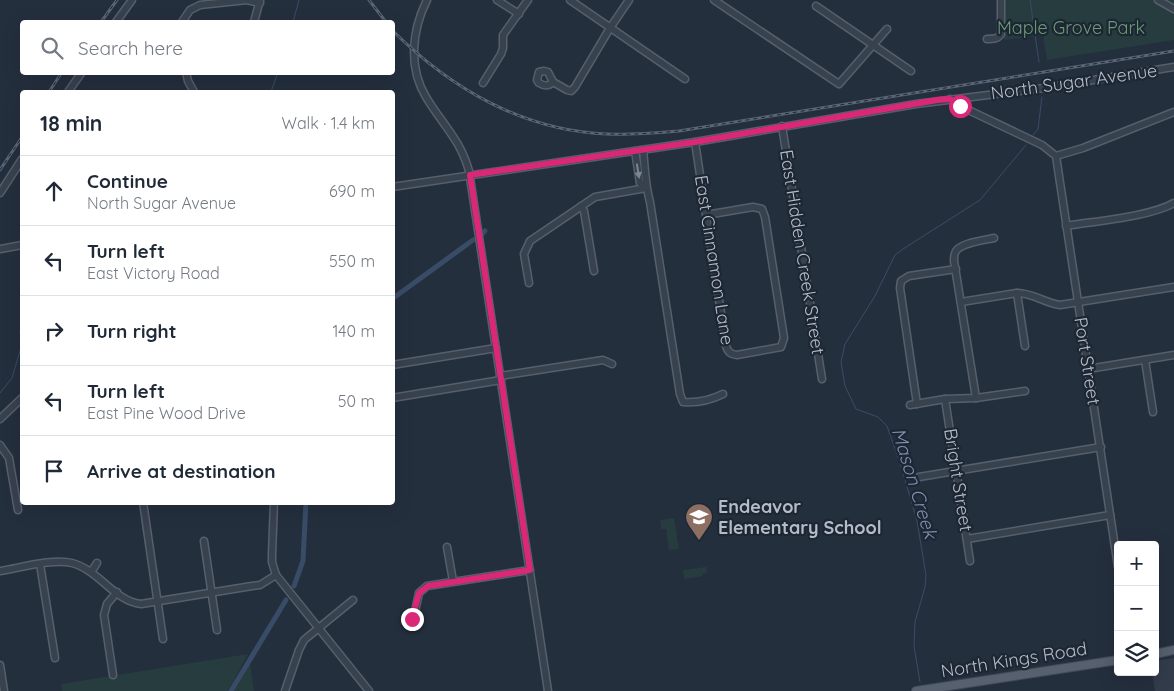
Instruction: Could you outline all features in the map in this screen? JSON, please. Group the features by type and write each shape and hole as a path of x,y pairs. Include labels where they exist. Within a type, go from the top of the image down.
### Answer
{"main road":[{"path":"1159,653 1174,650"},
{"name":"North Kings Road","path":"916,691 1114,661"}],"street":[{"path":"117,20 132,0"},
{"path":"183,20 186,13 200,5 248,0 260,2 255,20"},
{"path":"427,0 418,20 414,42 414,64 418,81 425,97 458,143 465,157 470,175 548,691"},
{"path":"498,0 519,14"},
{"path":"483,83 501,54 503,35 528,0"},
{"path":"570,0 685,79"},
{"path":"553,82 571,91 576,87 610,28 629,0"},
{"path":"987,39 994,39 1001,34 1001,0"},
{"path":"1158,0 1174,10"},
{"path":"719,1 839,84 887,28"},
{"path":"816,6 911,71"},
{"name":"North Sugar Avenue","path":"395,187 695,142 950,99 1044,88 1174,67"},
{"path":"69,90 80,75"},
{"path":"187,75 193,90"},
{"path":"950,99 960,106 1051,150 1056,156 1083,148 1174,112"},
{"name":"East Hidden Creek Street","path":"782,126 822,378"},
{"name":"East Cinnamon Lane","path":"695,142 706,214 727,351 737,355 778,348 783,344 784,338 765,217 762,209 753,207 706,214"},
{"path":"642,150 647,182 646,188 650,202 680,394 684,402 714,398 723,394"},
{"path":"635,151 640,183 646,188"},
{"name":"Port Street","path":"1056,156 1114,541"},
{"path":"0,193 20,162"},
{"path":"528,282 524,254 526,246 530,241 595,197 646,188"},
{"path":"1066,226 1144,213 1165,207 1174,202"},
{"path":"581,206 584,211 594,271"},
{"path":"976,398 954,253 958,248 965,245 994,238"},
{"path":"0,249 20,245"},
{"path":"917,404 900,288 901,281 909,276 956,269"},
{"path":"961,302 1025,293 1050,304 1060,305 1174,287"},
{"path":"1017,293 1025,346"},
{"path":"395,365 496,348"},
{"path":"1088,369 1174,355"},
{"path":"395,397 603,360 612,364"},
{"path":"1145,360 1153,412"},
{"path":"910,405 945,399 976,398 1025,391"},
{"name":"Bright Street","path":"945,399 970,561"},
{"path":"0,419 20,400"},
{"path":"0,445 6,452 11,464 18,510"},
{"path":"919,477 1101,447"},
{"path":"143,505 163,638"},
{"path":"274,505 272,554 273,569 276,575 369,691"},
{"path":"967,539 1110,515"},
{"path":"204,541 217,630"},
{"path":"447,548 453,581"},
{"path":"0,571 40,564 72,563 91,572 116,592 134,603 141,604 260,585 276,575"},
{"path":"40,564 55,658"},
{"path":"91,572 97,564"},
{"path":"412,625 419,593 422,589 453,581 530,570"},
{"path":"113,675 104,615 106,604 116,592"},
{"path":"285,691 302,644 319,627 353,600"},
{"path":"0,665 4,691"}],"shaded area":[{"path":"1174,658 1174,691 1155,691 1153,676 1159,676 1159,660"}],"green space":[{"name":"Maple Grove Park","path":"1002,0 1174,0 1174,40 1047,60 1043,35 1004,40"},
{"path":"674,518 679,549 669,550 666,529 661,529 660,520"},
{"path":"706,567 707,573 702,574 703,576 684,579 683,570"},
{"path":"248,654 228,691 62,691 61,684"},
{"path":"250,664 254,691 234,691"}],"waterway":[{"path":"294,20 299,0"},
{"name":"Mason Creek","path":"1030,0 1039,62"},
{"path":"272,90 277,75"},
{"name":"Mason Creek","path":"1033,135 1038,129 1042,97"},
{"name":"Mason Creek","path":"920,682 914,646 915,622 925,587 926,575 917,521 887,426 878,417 856,409 845,386 841,362 845,344 875,296 895,255 980,200 1026,145"},
{"path":"482,234 485,231"},
{"path":"395,297 473,240"},
{"path":"0,393 12,378 20,351"},
{"path":"294,586 303,561 306,505"},
{"path":"231,691 286,600"}],"railway":[{"path":"102,20 117,0"},
{"path":"369,0 384,20"},
{"path":"395,33 438,70 463,88 490,103 546,125 576,131 607,134 679,131 1174,51"},
{"path":"50,90 60,75"},
{"path":"0,170 20,140"}],"place":[{"name":"Endeavor Elementary School","path":"699,541"}],"route":[{"path":"412,619 419,593 428,586 530,570 470,175 695,142 937,100 950,99 960,106"}]}
